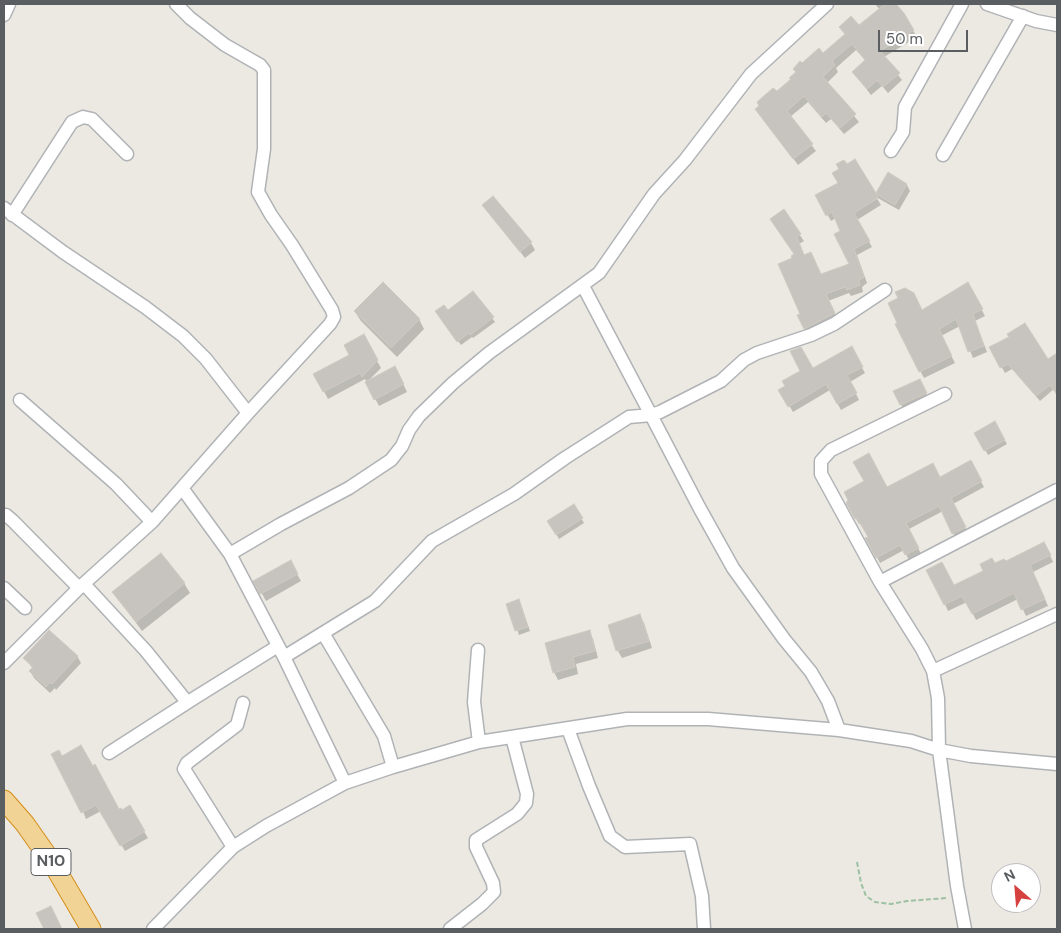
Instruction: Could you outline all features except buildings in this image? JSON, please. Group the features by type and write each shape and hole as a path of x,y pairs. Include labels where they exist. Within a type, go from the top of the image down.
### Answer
{"highway":[{"name":"N10","path":"4,800 25,824 52,864 91,929"}],"street":[{"path":"4,15 9,4"},
{"path":"4,663 82,586 152,522 330,324 334,317 327,302 258,192 264,149 264,70 260,65 225,45 190,18 176,4"},
{"path":"230,554 349,488 391,460 402,446 409,430 419,416 453,383 489,353 599,273 654,194 686,160 751,74 827,4"},
{"path":"891,151 903,132 905,107 962,4"},
{"path":"987,4 1057,25"},
{"path":"943,155 1023,16"},
{"path":"127,154 92,119 83,117 72,122 8,212 62,252 145,307 182,336 206,359 248,413"},
{"path":"583,286 733,568 810,672 828,701 839,730"},
{"path":"109,753 187,702 281,651 323,633 375,601 432,541 514,494 625,419 637,415 651,415 660,412 721,381 744,360 757,353 811,335 834,324 885,290"},
{"path":"945,394 831,450 822,461 821,474 880,582 922,649 933,671 938,698 939,750 965,929"},
{"path":"20,400 116,484 152,522"},
{"path":"182,488 230,554 281,651 345,784"},
{"path":"880,582 1057,490"},
{"path":"4,515 13,521 82,586 146,651 187,702"},
{"path":"4,588 25,608"},
{"path":"933,671 1057,614"},
{"path":"323,633 384,736 393,767"},
{"path":"478,650 474,702 478,742"},
{"path":"233,847 184,769 187,763 237,725 243,703"},
{"path":"153,929 233,847 266,826 345,784 393,767 478,742 627,719 708,719 839,730 911,741 939,750 971,756 1057,764"},
{"path":"568,728 610,836 624,847 690,844 702,896 704,929"},
{"path":"450,929 494,892 493,883 476,847 476,840 517,814 526,803 527,794 512,737"}],"path":[{"path":"858,862 861,883 866,896 874,902 891,904 959,896"}]}
